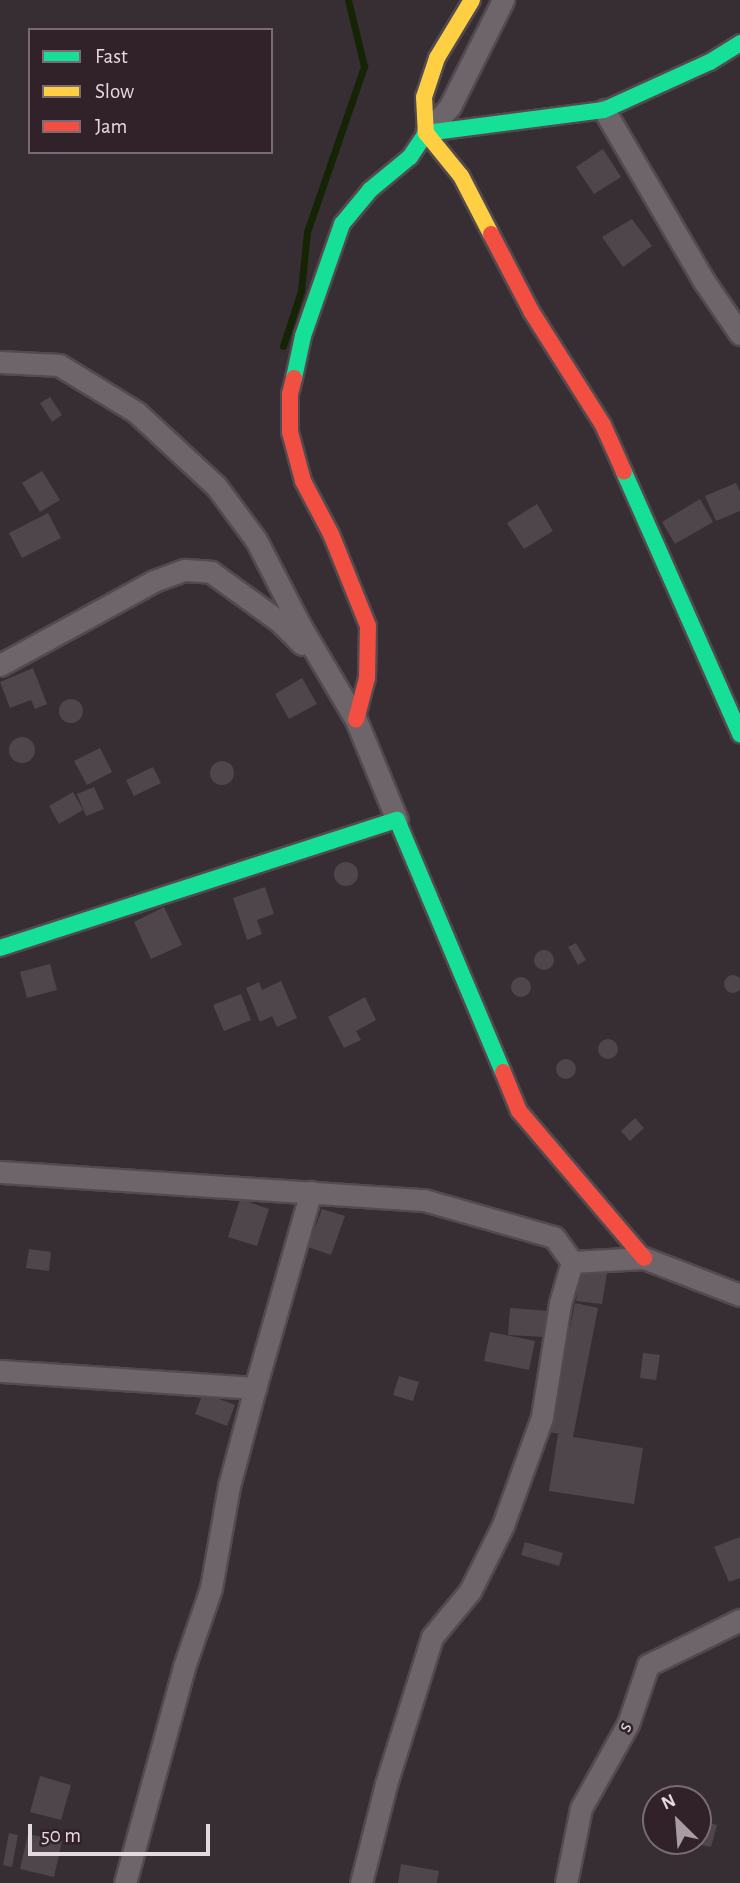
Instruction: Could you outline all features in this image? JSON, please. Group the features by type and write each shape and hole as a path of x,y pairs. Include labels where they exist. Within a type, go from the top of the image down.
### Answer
{"street":[{"path":"472,0 438,58 424,97 426,133 461,176 531,311 603,425 740,734"},
{"path":"356,719 368,678 368,626 331,534 303,481 290,432 290,394 303,335 342,225 370,190 410,157 426,133 450,107 503,0"},
{"path":"426,133 604,110 710,62 740,43"},
{"path":"604,110 683,246 740,334"},
{"path":"2,364 59,365 136,412 216,486 256,540 356,719 519,1111 644,1258"},
{"path":"0,665 154,581 186,570 211,572 244,594 280,622 324,665"},
{"path":"0,948 256,868 397,820"},
{"path":"0,1172 424,1200 554,1237 572,1262"},
{"path":"125,1883 184,1667 211,1588 229,1486 311,1192"},
{"path":"572,1262 644,1258 740,1295"},
{"path":"361,1883 386,1784 432,1637 470,1591 503,1525 542,1418 560,1303 572,1262"},
{"path":"0,1371 255,1388"},
{"name":"s","path":"566,1883 582,1808 628,1724 648,1665 740,1620"}],"building":[{"path":"603,149 621,177 594,194 576,167"},
{"path":"632,219 652,246 623,267 602,237"},
{"path":"50,397 62,415 52,422 40,403"},
{"path":"42,471 60,500 40,512 22,483"},
{"path":"736,483 740,491 740,511 716,521 705,496"},
{"path":"700,499 713,522 675,544 662,522"},
{"path":"537,504 553,531 524,549 507,523"},
{"path":"48,513 61,538 22,558 9,533"},
{"path":"33,668 47,704 35,709 31,700 10,708 0,682"},
{"path":"302,678 317,704 289,719 275,694"},
{"path":"66,699 76,699 83,706 83,716 76,723 66,723 59,716 59,706"},
{"path":"22,737 31,741 35,750 31,759 22,763 13,759 9,750 13,741"},
{"path":"100,748 112,772 87,785 74,761"},
{"path":"217,761 227,761 234,768 234,778 227,785 217,785 210,778 210,768"},
{"path":"153,767 161,783 134,796 126,780"},
{"path":"94,787 104,809 86,816 77,794"},
{"path":"73,792 83,810 59,824 49,806"},
{"path":"341,862 351,862 358,869 358,879 351,886 341,886 334,879 334,869"},
{"path":"265,887 274,914 257,920 262,934 247,940 233,898"},
{"path":"164,907 182,945 151,959 134,922"},
{"path":"576,943 586,960 578,965 568,947"},
{"path":"544,950 551,953 554,960 551,967 544,970 537,967 534,960 537,953"},
{"path":"50,964 57,990 27,998 20,972"},
{"path":"521,977 528,980 531,987 528,994 521,997 514,994 511,987 514,980"},
{"path":"726,977 740,977 740,991 726,991"},
{"path":"281,981 297,1018 277,1027 272,1016 260,1022 246,988 259,982 262,990"},
{"path":"241,994 251,1020 224,1031 213,1005"},
{"path":"365,997 376,1020 356,1031 361,1040 344,1048 328,1017"},
{"path":"608,1039 615,1042 618,1049 615,1056 608,1059 601,1056 598,1049 601,1042"},
{"path":"566,1059 573,1062 576,1069 573,1076 566,1079 559,1076 556,1069 559,1062"},
{"path":"635,1118 644,1128 630,1141 621,1131"},
{"path":"240,1199 269,1209 257,1246 228,1237"},
{"path":"322,1209 345,1216 331,1255 308,1247"},
{"path":"29,1249 51,1252 49,1271 26,1268"},
{"path":"580,1269 607,1273 602,1304 576,1301"},
{"path":"575,1303 598,1308 573,1437 643,1448 634,1504 549,1491 558,1434 565,1435 549,1432"},
{"path":"510,1308 549,1311 547,1337 508,1335"},
{"path":"490,1332 535,1341 529,1370 484,1361"},
{"path":"643,1353 660,1355 656,1380 640,1378"},
{"path":"399,1376 419,1382 413,1401 393,1395"},
{"path":"203,1393 235,1405 227,1426 195,1414"},
{"path":"740,1537 740,1578 729,1582 714,1547"},
{"path":"525,1542 563,1553 559,1566 521,1555"},
{"path":"40,1776 71,1785 61,1820 30,1812"},
{"path":"712,1824 717,1825 712,1843"},
{"path":"9,1833 18,1835 12,1867 3,1865"},
{"path":"28,1834 62,1841 54,1877 20,1869"},
{"path":"401,1864 439,1871 437,1883 398,1883"}],"waterway":[{"path":"283,346 301,291 307,232 364,66 348,0"}],"traffic: fast":[{"path":"294,378 303,336 342,224 370,190 410,157 426,133 604,110 710,62 740,43"},
{"path":"624,472 740,734"},
{"path":"0,948 397,820 503,1072"}],"traffic: slow":[{"path":"472,0 437,58 424,97 426,133 461,176 491,234"}],"traffic: jam":[{"path":"491,234 531,311 603,425 624,472"},
{"path":"294,378 290,394 290,432 303,481 331,534 368,626 367,678 356,720"},
{"path":"503,1072 519,1111 644,1258"}]}
